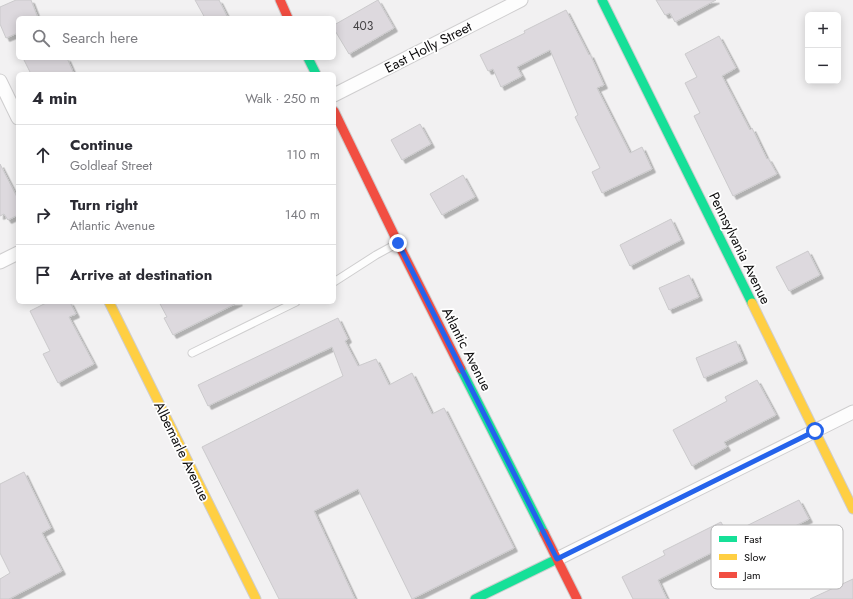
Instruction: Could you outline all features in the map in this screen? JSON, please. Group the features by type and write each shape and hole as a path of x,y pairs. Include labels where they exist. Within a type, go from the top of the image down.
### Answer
{"street":[{"path":"280,0 287,16"},
{"name":"East Holly Street","path":"336,94 521,0"},
{"name":"Pennsylvania Avenue","path":"602,0 853,509"},
{"path":"309,60 315,72"},
{"path":"0,81 16,114"},
{"name":"Atlantic Avenue","path":"336,115 398,243 577,599"},
{"path":"0,262 16,254"},
{"name":"Albemarle Avenue","path":"110,304 256,599"},
{"path":"475,599 853,412"}],"lane":[{"path":"336,281 398,243"},
{"path":"192,353 292,304"}],"building":[{"path":"16,0 31,0 37,16 16,16 16,34 6,38 0,24 0,7"},
{"path":"195,0 219,0 227,16 204,16"},
{"path":"378,0 394,28 349,54 336,32 336,24"},
{"path":"656,0 716,0 675,22 670,13 665,15"},
{"path":"566,10 589,55 590,54 604,85 597,88 630,153 642,147 652,169 602,193 592,172 600,168 575,117 578,115 550,50 517,67 522,76 501,87 493,69 488,71 480,55 525,33 524,31"},
{"path":"719,36 736,68 722,76 750,130 752,128 767,159 768,158 777,174 733,196 694,116 700,113 685,83 697,77 685,54"},
{"path":"24,60 68,60 73,72 30,72"},
{"path":"420,124 431,144 402,160 391,140"},
{"path":"0,164 16,195 16,216 8,220 4,214 0,216"},
{"path":"463,175 475,197 442,215 430,194"},
{"path":"671,219 681,240 630,266 620,245"},
{"path":"808,251 820,275 789,291 776,267"},
{"path":"689,275 699,297 669,310 659,288"},
{"path":"44,304 71,304 76,314 69,317 94,364 58,383 43,354 50,351 30,311"},
{"path":"160,304 235,304 173,335 164,318 167,317"},
{"path":"338,318 348,339 345,341 358,366 376,359 389,385 412,373 432,414 444,408 514,548 412,599 358,489 314,511 355,599 279,599 202,447 343,376 332,347 208,406 198,385"},
{"path":"736,341 744,360 704,378 696,358"},
{"path":"757,380 776,415 724,442 727,447 692,466 673,430 727,401 725,397"},
{"path":"24,472 51,528 42,533 62,571 9,599 0,599 0,579 10,573 0,553 0,484"},
{"path":"799,500 809,519 797,525 748,525"},
{"path":"721,522 723,525 715,525"},
{"path":"711,527 711,553 658,580 667,599 633,599 622,577 665,555 663,551"},
{"path":"853,579 853,599 810,599 832,589 843,589 843,584"}],"traffic: fast":[{"path":"602,0 752,303"},
{"path":"309,60 315,72"},
{"path":"461,369 544,533"},
{"path":"475,599 557,559"}],"traffic: slow":[{"path":"752,303 853,509"},
{"path":"110,304 256,599"}],"traffic: jam":[{"path":"280,0 287,16"},
{"path":"336,115 461,369"},
{"path":"544,533 577,599"}],"route":[{"path":"398,243 557,559 815,431"}]}
